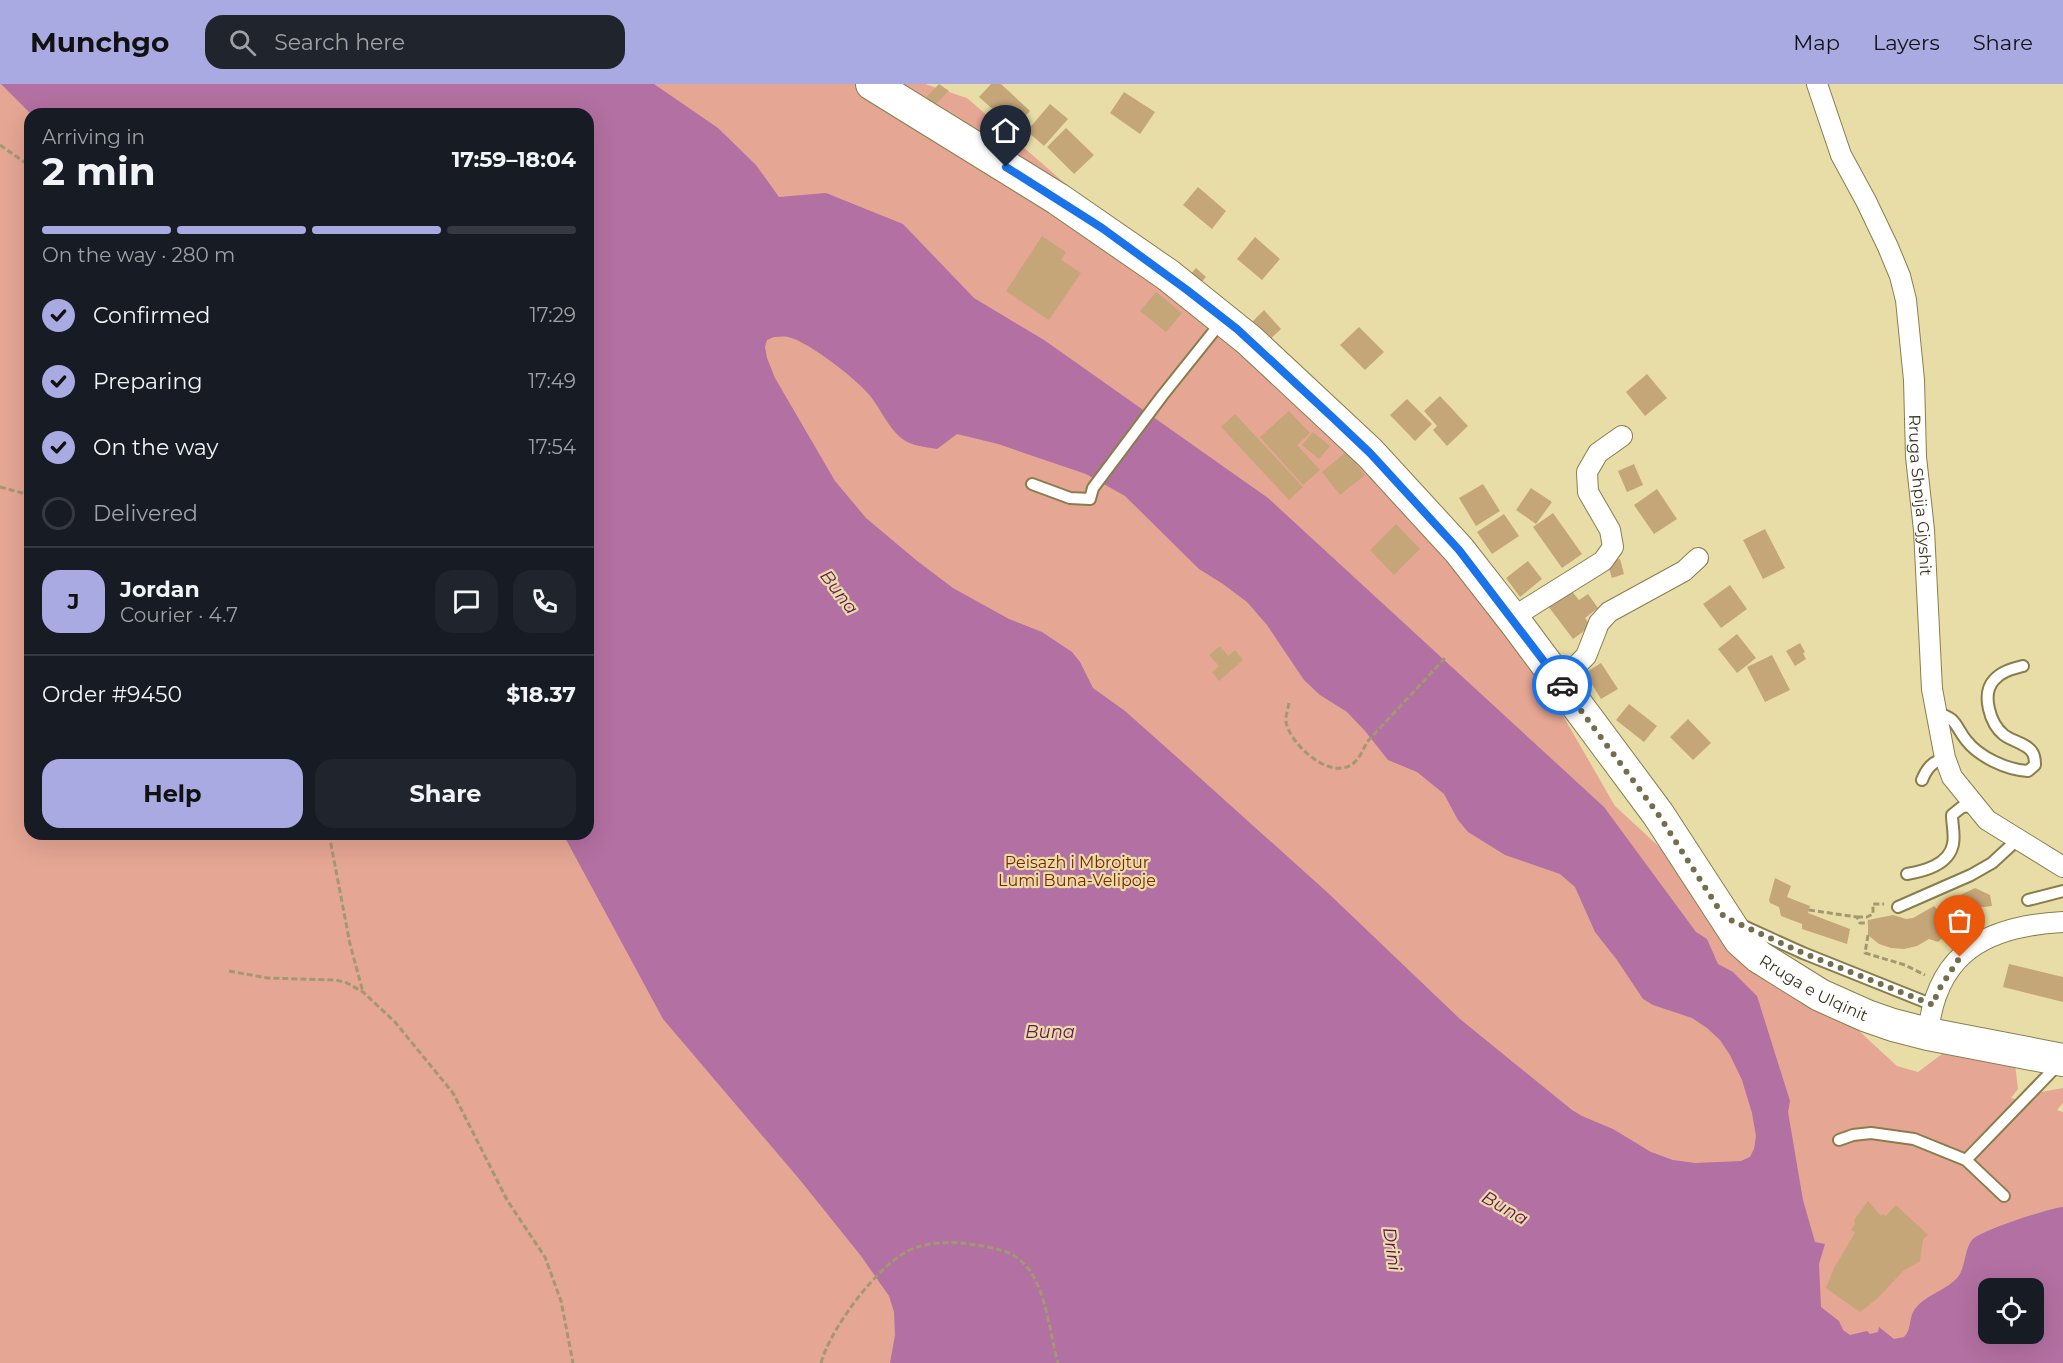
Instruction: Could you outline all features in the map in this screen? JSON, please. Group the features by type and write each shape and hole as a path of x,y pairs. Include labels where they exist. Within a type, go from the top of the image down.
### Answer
{"main road":[{"name":"Rruga e Ulqinit","path":"872,84 1102,228 1224,318 1370,453 1459,550 1516,623 1658,814 1740,940 1759,957 1778,971 1820,995 1867,1016 1933,1010 2061,1060"}],"street":[{"name":"Rruga Shpija Gjyshit","path":"1817,84 1841,155 1888,247 1900,276 1906,300 1914,380 1916,458 1924,530 1932,689 1945,758 1952,777 1986,820 2063,867"},
{"path":"1516,623 1523,611 1603,561 1613,547 1610,530 1588,492 1587,472 1598,453 1622,436"},
{"path":"1558,680 1569,673 1586,656 1599,623 1609,612 1684,571 1698,558"},
{"path":"1933,1010 1960,957 1974,944 2007,930 2063,922"}],"lane":[{"path":"1032,484 1078,500 1090,499 1093,488 1224,318"},
{"path":"1937,713 1948,716 1981,755 2020,771 2028,771 2034,765 2035,758 2032,751 2002,734 1990,714 1988,695 1993,681 2005,671 2023,666"},
{"path":"1922,780 1927,768 1934,761 1945,758"},
{"path":"1907,874 1931,868 1947,856 1953,845 1952,815 1962,807 1974,806"},
{"path":"1898,907 1992,863 2018,840"},
{"path":"2028,900 2063,891"},
{"path":"1966,1160 2061,1060"},
{"path":"1839,1140 1853,1135 1871,1133 1914,1139 1966,1160 2004,1196"}],"path":[{"path":"0,145 24,162"},
{"path":"0,487 24,493"},
{"path":"1289,703 1286,722 1297,743 1310,758 1337,768 1350,766 1361,755 1367,742 1446,657"},
{"path":"330,840 350,944 363,992"},
{"path":"1809,910 1867,917 1873,914 1874,904 1884,904"},
{"path":"1857,917 1860,923 1868,923"},
{"path":"1868,935 1865,953 1905,964 1928,976 1933,1010"},
{"path":"229,971 267,978 336,980 347,983 363,992 405,1033 441,1077 462,1108 476,1142 507,1200 545,1257 561,1301 573,1363"},
{"path":"821,1363 829,1342 847,1310 877,1278 913,1248 942,1242 1000,1248 1026,1266 1035,1278 1040,1292 1058,1363"}],"green space":[{"name":"Peisazh i Mbrojtur Lumi Buna-Velipoje","path":"0,84 925,84 967,98 1305,393 1502,610 1615,806 1897,1066 1918,1072 1946,1051 2015,1064 2018,1089 2011,1098 2028,1102 2036,1093 2063,1088 2063,1103 2057,1110 2063,1112 2063,1363 0,1363"}],"water":[{"name":"Buna","path":"1,84 654,84 718,128 756,165 779,197 826,193 903,224 974,298 1044,340 1268,498 1604,807 1696,932 1707,939 1718,964 1733,972 1757,996 1790,1101 1788,1112 1803,1200 1815,1242 1825,1244 1819,1264 1821,1307 1839,1321 1843,1330 1850,1335 1867,1331 1870,1334 1878,1332 1879,1327 1894,1339 1904,1337 1917,1306 1952,1283 1960,1274 1972,1240 2000,1226 2063,1207 2063,1363 890,1363 895,1335 894,1312 889,1296 861,1256 800,1180 663,1019 566,840 594,840 594,108 25,108","holes":["774,337 797,340 845,372 865,390 896,434 909,443 937,449 957,434 998,444 1086,474 1125,496 1199,569 1247,602 1267,625 1304,680 1320,695 1347,712 1388,760 1417,772 1444,794 1458,820 1468,832 1505,855 1560,874 1575,887 1595,932 1643,999 1653,1005 1692,1018 1720,1040 1742,1080 1752,1113 1756,1136 1750,1157 1741,1161 1695,1163 1673,1160 1651,1152 1613,1129 1572,1110 1460,1019 1328,893 1125,711 1093,688 1080,662 1072,652 1042,632 1009,619 953,588 866,518 835,481 775,378 767,358 765,347 767,340"]}],"building":[{"path":"939,84 949,91 930,110 922,102"},
{"path":"991,84 1001,84 1030,111 1014,128 979,97"},
{"path":"1124,92 1155,112 1140,134 1110,113"},
{"path":"1050,104 1068,119 1044,146 1027,131"},
{"path":"1066,128 1094,155 1074,174 1047,147"},
{"path":"1198,187 1226,211 1212,229 1183,205"},
{"path":"1042,236 1066,252 1061,260 1081,273 1049,320 1006,291"},
{"path":"1255,237 1280,259 1262,280 1237,259"},
{"path":"1196,268 1206,277 1199,285 1189,276"},
{"path":"1156,292 1182,313 1166,332 1140,311"},
{"path":"1264,310 1281,329 1268,341 1252,322"},
{"path":"1359,327 1384,352 1365,370 1340,345"},
{"path":"1647,374 1667,398 1645,416 1626,392"},
{"path":"1440,396 1468,426 1447,446 1433,430 1437,426 1424,411"},
{"path":"1407,399 1432,424 1415,441 1390,415"},
{"path":"1289,411 1310,433 1297,445 1320,470 1303,485 1260,437"},
{"path":"1235,414 1303,487 1289,500 1221,427"},
{"path":"1313,432 1330,446 1319,459 1302,445"},
{"path":"1346,452 1365,475 1340,495 1322,472"},
{"path":"1634,464 1643,485 1627,492 1618,471"},
{"path":"1483,484 1500,511 1476,526 1459,498"},
{"path":"1531,488 1552,502 1536,524 1516,510"},
{"path":"1657,489 1677,519 1654,534 1634,505"},
{"path":"1553,513 1582,554 1562,568 1533,527"},
{"path":"1504,514 1519,536 1492,554 1477,532"},
{"path":"1396,524 1420,549 1394,575 1370,550"},
{"path":"1765,529 1785,568 1763,579 1743,540"},
{"path":"1620,559 1624,574 1612,578 1607,562"},
{"path":"1528,561 1542,579 1520,597 1506,578"},
{"path":"1730,585 1747,609 1721,628 1703,604"},
{"path":"1570,589 1579,600 1588,594 1598,608 1585,618 1591,626 1573,639 1548,606"},
{"path":"1737,634 1756,658 1737,673 1718,649"},
{"path":"1800,643 1806,659 1795,666 1786,651"},
{"path":"1220,646 1228,656 1235,650 1243,660 1219,681 1212,672 1219,666 1209,655"},
{"path":"1772,655 1790,690 1765,702 1747,667"},
{"path":"1601,663 1618,689 1601,699 1585,673"},
{"path":"1629,704 1657,726 1644,742 1616,720"},
{"path":"1688,719 1711,743 1693,760 1670,737"},
{"path":"1775,878 1791,886 1787,897 1810,906 1808,913 1850,929 1847,944 1802,929 1802,924 1781,916 1779,907 1770,903 1769,900"},
{"path":"1975,888 1990,895 1992,906 1958,910 1954,898"},
{"path":"1934,906 1944,916 1942,938 1938,942 1929,939 1917,946 1904,949 1891,948 1879,944 1868,935 1868,920 1893,915 1906,919 1913,918"},
{"path":"2009,964 2063,977 2063,1002 2003,987"},
{"path":"1868,1201 1881,1216 1883,1214 1886,1216 1896,1205 1928,1235 1923,1239 1920,1261 1903,1271 1878,1298 1860,1312 1826,1288 1834,1268 1855,1232 1851,1230 1855,1224 1854,1220"}],"way so far":[{"path":"1562,685 1658,814 1724,917 1841,969 1933,1005 1938,991 1960,957"}],"route":[{"path":"1006,167 1102,228 1168,275 1237,329 1331,416 1370,453 1459,550 1562,685"}],"water label":[{"name":"Drini","path":"1392,1249"}]}
